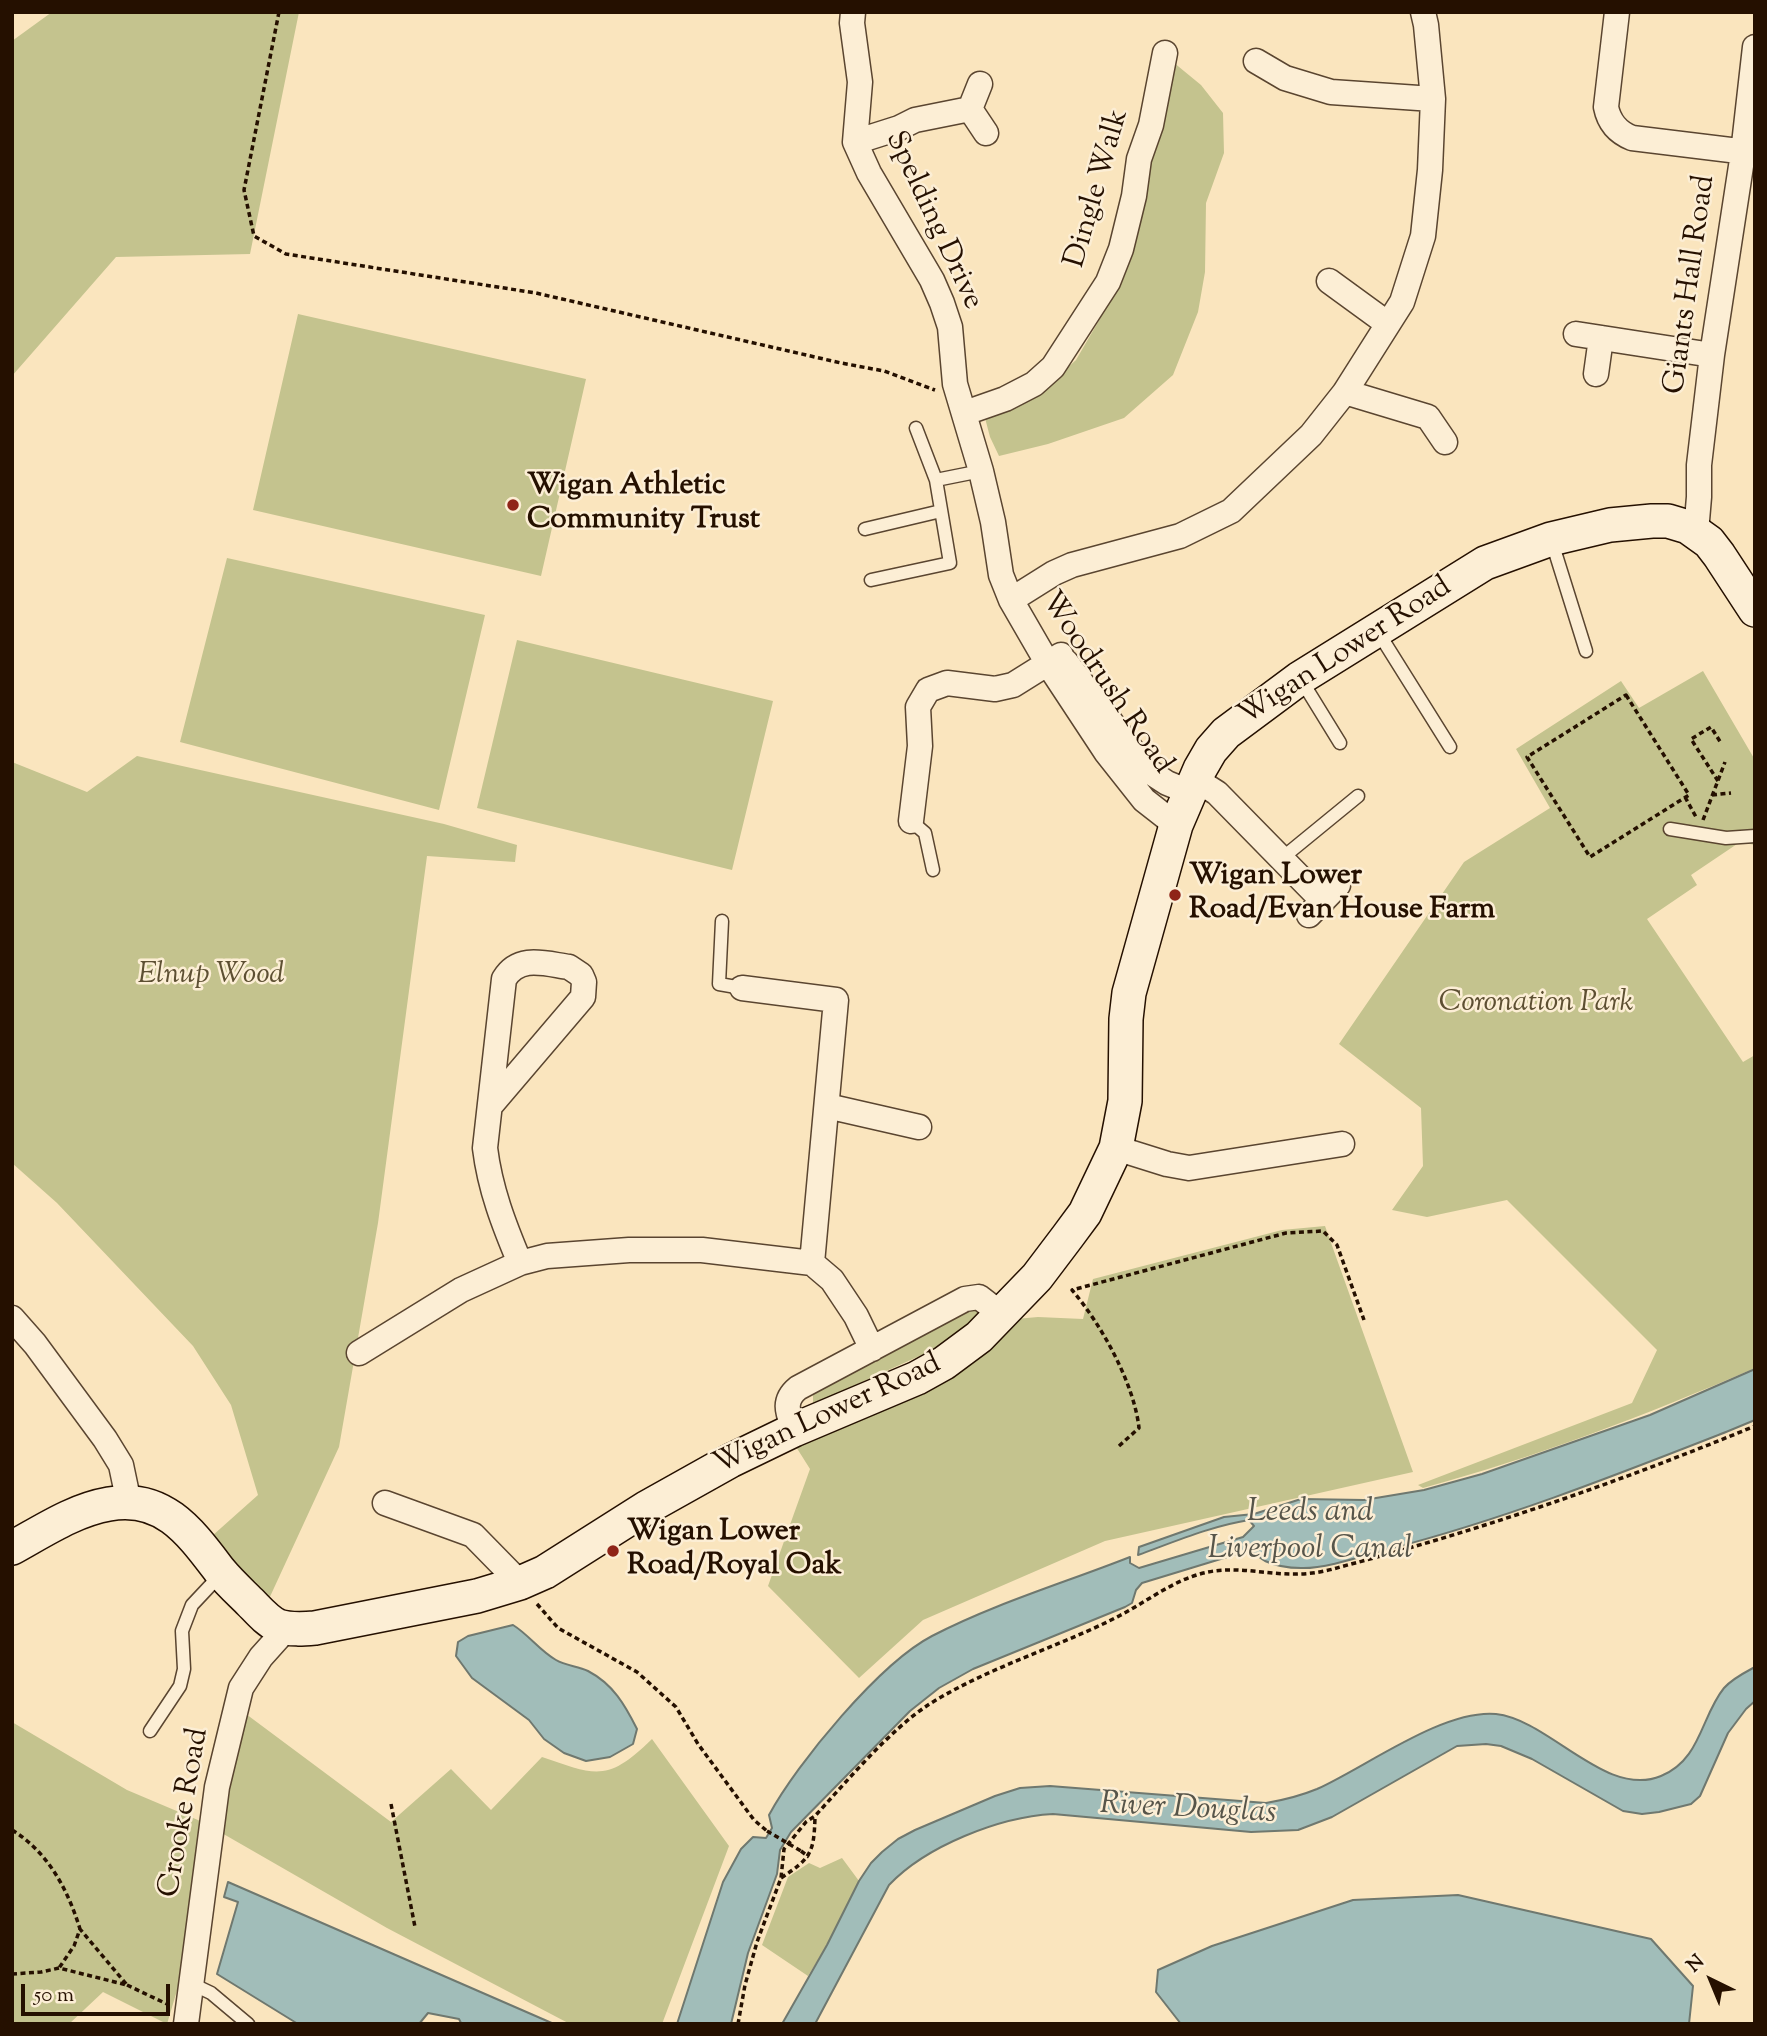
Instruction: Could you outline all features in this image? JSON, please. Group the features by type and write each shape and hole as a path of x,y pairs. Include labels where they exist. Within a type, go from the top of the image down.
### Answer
{"main road":[{"name":"Wigan Lower Road","path":"287,1628 300,1629 351,1621 477,1596 520,1583 545,1572 695,1480 794,1430 917,1378 944,1363 979,1337 1042,1271 1085,1213 1116,1148 1125,1101 1129,993 1176,825 1192,786 1211,750 1226,733 1300,678 1485,564 1551,539 1610,525 1652,521 1679,523 1696,532 1719,555 1755,610"},
{"path":"12,1548 77,1513 111,1503 129,1503 161,1510 187,1528 222,1573 268,1620 287,1628"}],"street":[{"name":"Spelding Drive","path":"853,12 860,82 855,142 869,173 932,280 942,303 950,327 955,384 965,413"},
{"path":"1018,596 1072,565 1181,536 1231,512 1311,435 1345,392 1402,302 1423,236 1430,170 1433,99 1423,12"},
{"path":"1616,12 1606,107 1607,115 1617,129 1632,138 1749,153"},
{"name":"Giants Hall Road","path":"1696,532 1699,466 1712,355 1749,153 1755,47"},
{"name":"Dingle Walk","path":"965,413 1005,399 1034,384 1053,367 1108,282 1121,249 1134,196 1139,159 1151,125 1152,81 1165,53"},
{"path":"1256,61 1285,78 1331,92 1433,99"},
{"path":"970,109 980,84"},
{"path":"855,142 915,120 970,109"},
{"path":"970,109 986,133"},
{"path":"1329,281 1388,324"},
{"path":"1576,334 1712,355"},
{"path":"1596,374 1601,338"},
{"path":"1345,392 1428,418 1445,442"},
{"name":"Woodrush Road","path":"965,413 993,522 1001,575 1018,596 1106,752 1144,800 1176,825"},
{"path":"911,821 906,796 920,746 918,707 928,690 947,683 978,688 1004,687 1030,676 1054,659"},
{"name":"Woodrush Road","path":"1054,659 1147,770 1167,783 1217,793 1323,900"},
{"path":"491,1105 583,997 584,982 576,970 526,962 513,967 505,979 485,1148 488,1171 500,1213 520,1263"},
{"path":"742,988 836,1000 812,1262"},
{"path":"827,1106 919,1127"},
{"path":"1116,1148 1189,1168 1331,1140"},
{"path":"359,1353 461,1290 520,1263 547,1256 629,1250 702,1250 812,1262 832,1280 856,1316 872,1349"},
{"path":"794,1430 787,1409 792,1393 972,1297 986,1301 1001,1314"},
{"path":"12,1318 35,1344 105,1438 121,1465 129,1503"},
{"path":"385,1503 473,1535 520,1583"},
{"name":"Crooke Road","path":"193,2021 192,1984 217,1787 242,1688 261,1657 287,1628"}],"lane":[{"path":"871,580 950,563 936,480 916,428"},
{"path":"936,480 981,471"},
{"path":"865,530 941,511"},
{"path":"1551,539 1586,651"},
{"path":"1377,631 1450,747"},
{"path":"1300,678 1340,743"},
{"path":"1281,859 1358,796"},
{"path":"911,821 925,833 933,870"},
{"path":"1670,829 1726,838 1755,836"},
{"path":"722,921 719,985 742,988"},
{"path":"149,1731 180,1686 184,1669 182,1631 192,1605 222,1573"},
{"path":"192,1984 211,1993 248,2024"}],"path":[{"path":"279,12 244,190 254,236 270,246 286,254 536,293 884,371 934,390 955,384"},
{"path":"1626,695 1689,795 1590,857 1527,757 1626,695"},
{"path":"1718,781 1691,739 1711,727 1721,743"},
{"path":"1701,825 1725,762"},
{"path":"1712,795 1731,793"},
{"path":"1119,1446 1139,1428 1138,1411 1106,1336 1072,1290 1286,1233 1323,1231 1337,1245 1364,1321"},
{"path":"737,2024 757,1942 782,1878 784,1849 806,1822 816,1816 892,1737 926,1707 963,1685 1119,1616 1191,1576 1214,1571 1299,1574 1335,1568 1440,1539 1577,1495 1658,1466 1755,1426"},
{"path":"520,1583 558,1628 637,1672 676,1707 698,1744 754,1820 767,1832 809,1857"},
{"path":"391,1804 415,1927"},
{"path":"782,1878 809,1857 816,1816"},
{"path":"12,1830 30,1840 45,1859 69,1895 80,1929 127,1985"},
{"path":"59,1968 74,1946 80,1929"},
{"path":"12,1974 59,1968 127,1985 193,2021"}],"green space":[{"path":"52,12 299,12 250,254 116,257 12,376 12,41"},
{"path":"1173,62 1201,85 1223,113 1224,153 1206,203 1205,272 1198,312 1173,375 1124,418 1048,444 999,456 985,418 1065,370 1076,360 1112,298"},
{"path":"298,314 586,379 541,576 253,510"},
{"path":"227,558 485,615 439,810 180,742"},
{"path":"517,640 773,701 732,870 477,808"},
{"name":"Coronation Park","path":"1703,671 1755,760 1755,845 1740,842 1691,875 1697,885 1647,919 1743,1062 1755,1055 1755,1368 1591,1434 1508,1463 1423,1488 1418,1485 1632,1403 1657,1350 1507,1200 1427,1217 1392,1210 1423,1166 1421,1108 1339,1044 1464,862 1550,808 1516,749 1621,681 1639,708"},
{"name":"Elnup Wood","path":"137,756 444,824 517,845 515,862 427,856 378,1223 339,1447 268,1601 212,1536 258,1495 231,1405 193,1346 57,1203 12,1163 12,762 87,792"},
{"path":"1325,1226 1413,1472 1105,1541 923,1620 859,1678 768,1586 810,1469 793,1442 1016,1319 1083,1319 1093,1279 1282,1230"},
{"path":"969,1307 980,1310 963,1331 935,1349 813,1404 813,1391"},
{"path":"246,1714 391,1822 451,1769 491,1810 542,1757 576,1768 601,1771 624,1763 652,1739 729,1846 662,2024 570,2024 387,1928 220,1832 232,1766"},
{"path":"12,1722 127,1790 205,1823 178,1987 167,2024 103,1992 69,2024 12,2024"},
{"path":"842,1858 859,1881 808,1976 762,1945 788,1877 809,1863 820,1868"}],"water":[{"name":"Leeds and Liverpool Canal","path":"1755,1369 1755,1420 1726,1432 1518,1510 1345,1561 1311,1568 1292,1568 1269,1563 1247,1551 1142,1583 1136,1590 1132,1603 1125,1607 973,1669 939,1688 910,1711 791,1832 780,1850 777,1874 748,1953 731,2024 677,2024 723,1882 741,1849 753,1837 766,1838 772,1828 769,1815 782,1793 842,1716 889,1668 911,1649 932,1636 1005,1603 1130,1557 1130,1563 1139,1568 1243,1537 1254,1526 1249,1520 1221,1526 1138,1555 1139,1547 1224,1517 1254,1514 1301,1499 1364,1500 1424,1490 1482,1474 1650,1415"},
{"path":"513,1625 556,1660 588,1671 605,1682 623,1704 637,1729 633,1744 610,1757 586,1761 564,1753 544,1739 529,1720 472,1678 456,1656 458,1642 468,1636"},
{"name":"River Douglas","path":"1755,1667 1755,1701 1728,1733 1700,1796 1691,1804 1659,1812 1642,1814 1623,1811 1532,1759 1501,1746 1486,1744 1457,1746 1332,1817 1298,1830 1251,1832 1053,1814 1010,1821 965,1836 923,1858 889,1885 815,2024 782,2024 871,1863 898,1839 995,1796 1020,1788 1050,1786 1266,1803 1317,1789 1429,1730 1475,1715 1496,1714 1516,1719 1537,1729 1599,1768 1620,1777 1640,1780 1661,1776 1674,1769 1692,1749 1724,1688"},
{"path":"228,1882 554,2024 457,2024 461,2023 459,2019 428,2013 419,2024 298,2024 217,1974 238,1902 224,1897"},
{"path":"1458,1895 1651,1939 1693,1986 1689,2024 1181,2024 1156,1992 1158,1970 1212,1946 1353,1900"}],"place":[{"name":"Wigan Athletic Community Trust","path":"513,505"},
{"name":"Wigan Lower Road/Evan House Farm","path":"1175,895"},
{"name":"Wigan Lower Road/Royal Oak","path":"613,1551"}]}
